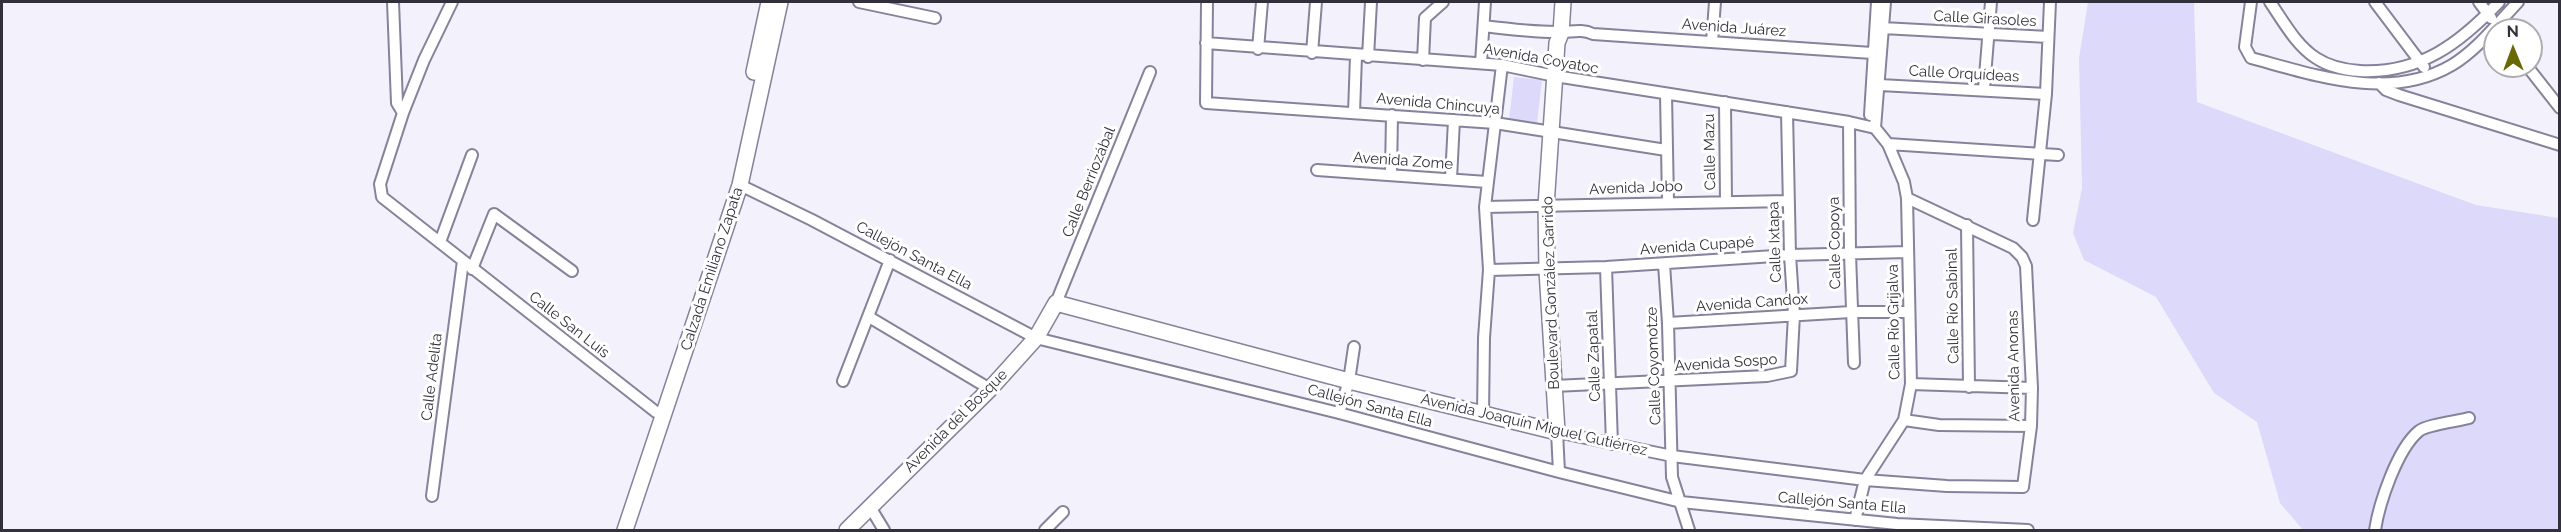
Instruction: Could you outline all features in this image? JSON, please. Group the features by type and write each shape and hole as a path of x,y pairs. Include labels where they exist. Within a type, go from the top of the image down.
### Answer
{"street":[{"path":"393,2 397,103 403,113"},
{"name":"Calle San Luís","path":"452,2 424,60 403,113 380,184 382,197 656,412"},
{"name":"Calzada Emiliano Zapata","path":"623,530 652,435 724,220 769,2"},
{"name":"Calzada Emiliano Zapata","path":"652,435 656,412 724,220 740,185 780,2"},
{"path":"860,2 935,18"},
{"path":"1206,44 1207,2"},
{"path":"1258,49 1262,2"},
{"path":"1312,53 1316,2"},
{"path":"1368,57 1371,2"},
{"path":"1423,60 1425,18 1443,2"},
{"path":"1481,63 1485,2"},
{"name":"Boulevard González Garrido","path":"1554,2 1560,35"},
{"name":"Boulevard González Garrido","path":"1559,472 1547,270 1546,206 1555,76 1563,2"},
{"path":"1712,42 1715,2"},
{"path":"1872,128 1872,53 1876,2"},
{"path":"1872,128 1880,85 1885,2"},
{"path":"1984,89 1991,2"},
{"path":"2032,220 2046,94 2050,2"},
{"path":"2251,2 2245,47 2251,58 2332,79 2379,84 2401,83 2430,75 2452,65 2483,40"},
{"path":"2270,2 2302,46 2317,59 2352,70 2379,71 2405,68 2449,46 2499,2"},
{"path":"2375,2 2430,75"},
{"path":"2479,2 2490,18"},
{"path":"2505,18 2518,2"},
{"name":"Avenida Juárez","path":"1484,26 1576,38 1584,38 1593,34 1872,53"},
{"name":"Calle Girasoles","path":"1883,28 2048,38"},
{"name":"Avenida Coyatoc","path":"1206,44 1502,65 1555,76 1849,122 1872,128"},
{"name":"Avenida Chincuya","path":"1206,44 1206,103 1495,123 1666,150"},
{"path":"1354,112 1356,56"},
{"path":"1483,415 1484,338 1489,270 1485,207 1502,65"},
{"path":"2332,79 2333,65"},
{"path":"2379,71 2379,84"},
{"name":"Calle Berriozábal","path":"1056,303 1150,72"},
{"path":"2536,78 2559,108"},
{"path":"2379,84 2399,96 2559,145"},
{"name":"Calle Orquídeas","path":"1880,85 2046,94"},
{"path":"1666,94 1668,202"},
{"name":"Calle Mazu","path":"1725,102 1726,201"},
{"name":"Calle Ixtapa","path":"1787,112 1788,201 1794,315 1791,371"},
{"path":"1391,174 1392,115"},
{"path":"1451,179 1454,120"},
{"name":"Calle Copoya","path":"1849,122 1851,312 1854,363"},
{"name":"Calle Río Grijalva","path":"1855,520 1866,480 1904,420 1911,384 1907,198 1904,182 1888,144 1872,128"},
{"path":"1888,144 2058,155"},
{"path":"440,242 472,155"},
{"name":"Avenida Zome","path":"1317,170 1487,182"},
{"name":"Callejón Santa Ella","path":"740,185 890,260 1036,338 1339,413 1681,502 1929,528 2028,531"},
{"path":"1907,198 1967,225"},
{"name":"Avenida Jobo","path":"1485,207 1788,201"},
{"path":"472,269 494,214 572,272"},
{"name":"Avenida Anonas","path":"1967,225 2013,248 2022,257 2026,266 2032,388 2031,426 2024,487"},
{"name":"Calle Río Sabinal","path":"1967,225 1969,387"},
{"name":"Avenida Cupapé","path":"1489,270 1547,270 1790,255 1907,252"},
{"path":"843,381 890,260"},
{"name":"Calle Adelita","path":"432,496 463,261"},
{"name":"Calle Coyomotze","path":"1664,264 1672,477 1689,531"},
{"name":"Calle Zapatal","path":"1606,267 1612,444"},
{"name":"Avenida del Bosque","path":"847,531 990,388 1036,338 1056,303"},
{"name":"Avenida Joaquín Miguel Gutiérrez","path":"1056,303 1483,415 1672,456 1866,480 1947,486 2024,487"},
{"name":"Avenida Candox","path":"1668,323 1851,312 1908,312"},
{"path":"868,317 990,388"},
{"path":"1339,413 1349,381 1354,347"},
{"name":"Avenida Sospo","path":"1554,386 1767,376 1791,371"},
{"path":"1911,384 2032,388"},
{"path":"2375,531 2382,501 2397,466 2405,449 2420,430 2469,418"},
{"path":"1904,420 1939,425 2031,426"},
{"path":"870,507 884,531"},
{"path":"1045,531 1063,512"}],"shaded area":[{"path":"2088,2 2194,2 2197,102 2476,205 2559,218 2559,530 2303,530 2280,503 2257,422 2214,393 2156,297 2084,260 2073,233 2082,188 2079,58"},
{"path":"1514,77 1542,80 1537,123 1509,120"}]}
